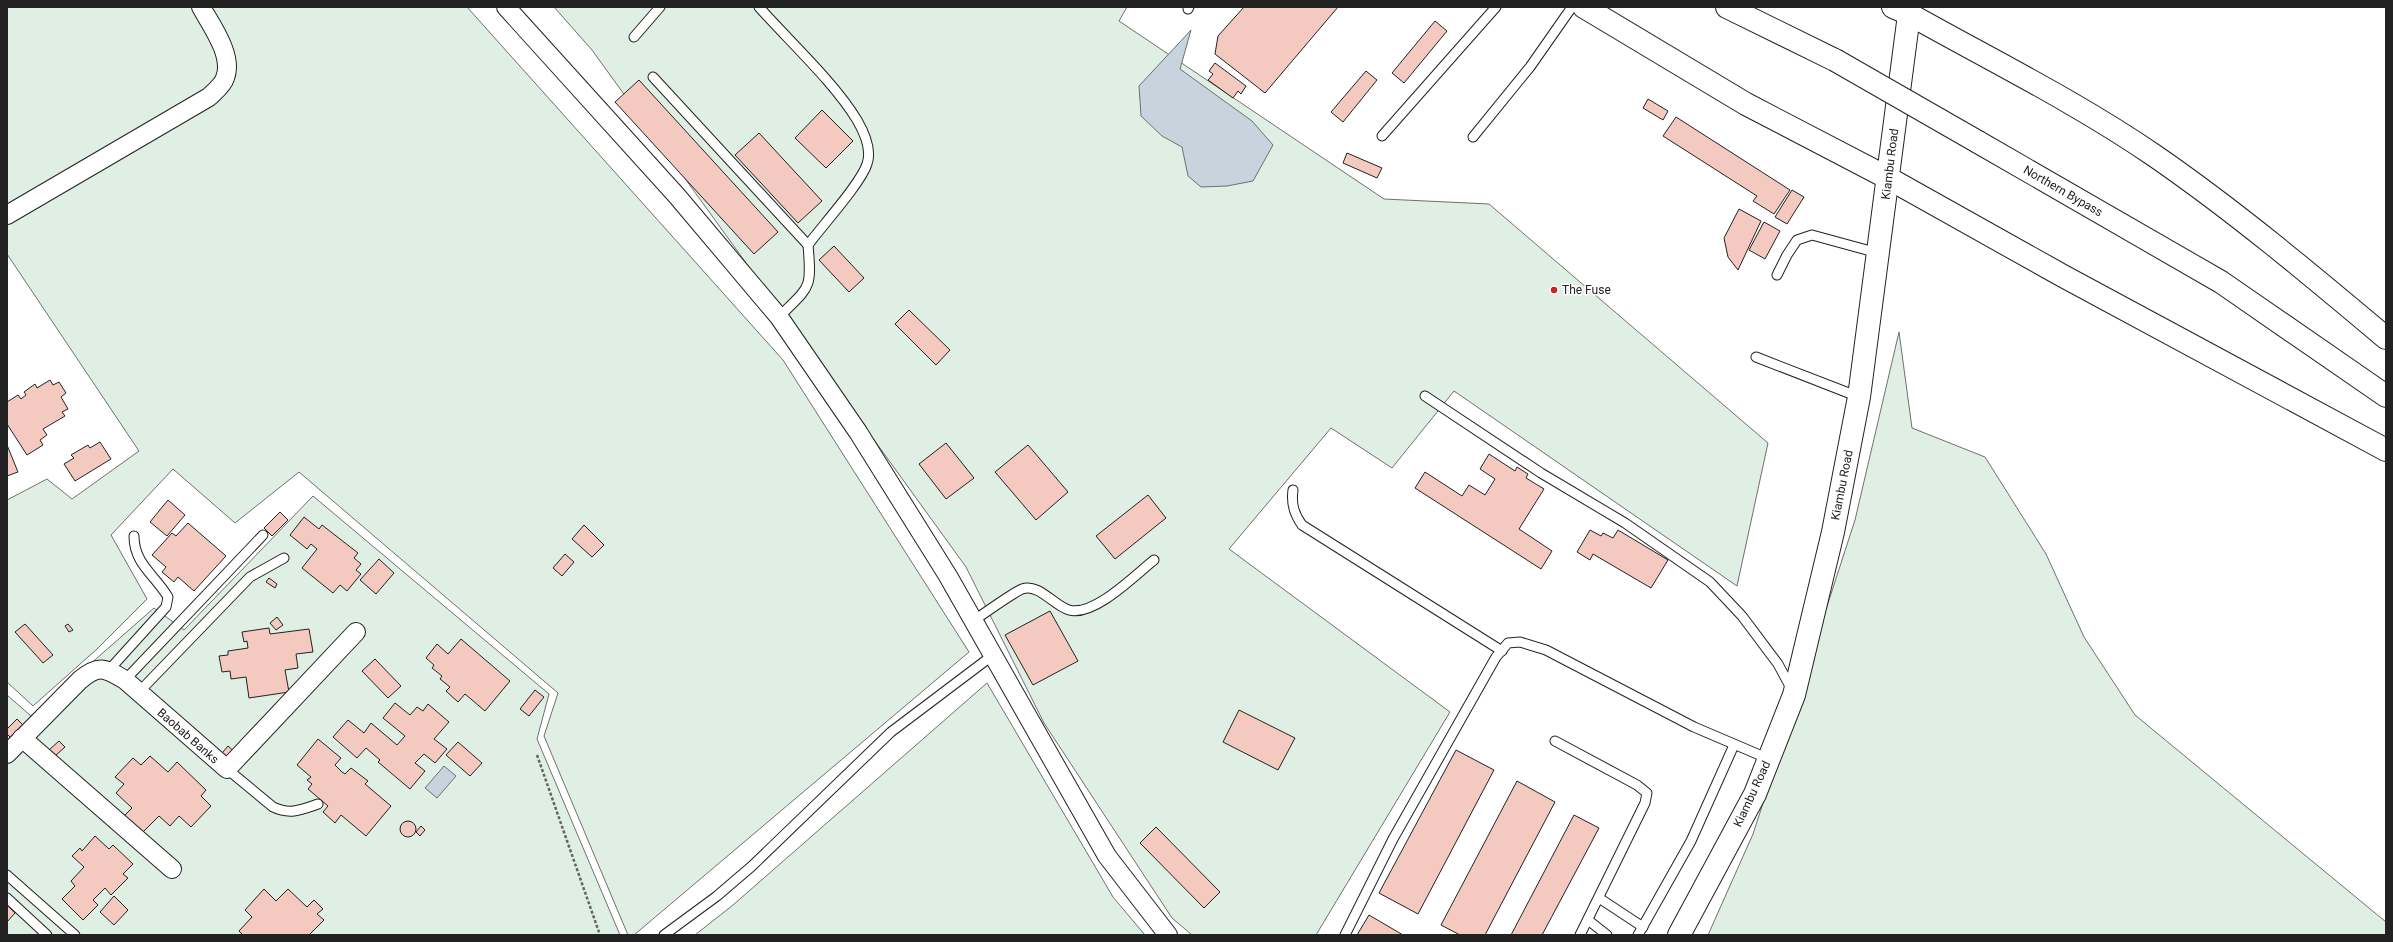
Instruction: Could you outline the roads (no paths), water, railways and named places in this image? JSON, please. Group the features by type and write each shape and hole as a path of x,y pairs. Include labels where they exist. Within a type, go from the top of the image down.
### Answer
{"main road":[{"path":"1584,7 1746,104 1888,178 2063,276 2386,450"},
{"name":"Northern Bypass","path":"1727,7 1835,60 2221,282 2386,396"},
{"path":"1904,9 2103,123 2155,156 2257,230 2386,338"},
{"name":"Kiambu Road","path":"1679,935 1755,794 1794,695 1833,532 1859,397 1888,178 1904,9"}],"street":[{"path":"7,215 209,97 225,78 226,64 223,46 201,7"},
{"path":"506,7 677,196 779,317 858,432 993,655 1107,856 1168,935"},
{"name":"Baobab Banks","path":"108,670 124,680 228,769 356,632"},
{"path":"7,754 91,670 99,668 108,670"},
{"path":"22,738 172,869"}],"lane":[{"path":"634,37 660,7"},
{"path":"759,7 837,93 858,121 868,147 867,163 857,181 808,245"},
{"path":"1382,136 1496,7"},
{"path":"1473,137 1530,67 1572,7"},
{"path":"653,77 808,245 810,273 809,285 779,317"},
{"path":"1777,275 1787,255 1797,240 1812,235 1878,253"},
{"path":"1756,357 1859,397"},
{"path":"1425,396 1541,473 1625,523 1710,582 1742,616 1765,646 1778,664 1794,695"},
{"path":"1293,490 1291,501 1296,516 1302,525 1502,650"},
{"path":"124,680 264,535"},
{"path":"108,670 166,607 168,597 138,558 134,550 134,536"},
{"path":"138,692 250,577 284,558"},
{"path":"973,621 1023,589 1034,590 1069,610 1089,607 1102,602 1154,560"},
{"path":"1346,935 1393,839 1502,650 1508,643 1520,642 1546,650 1694,727 1734,745 1769,758"},
{"path":"664,935 717,896 752,866 851,768 891,732 993,655"},
{"path":"1555,741 1637,785 1647,793 1645,803 1580,935"},
{"path":"1638,935 1691,841 1734,745"},
{"path":"228,769 273,807 282,811 298,812 318,804"},
{"path":"7,875 75,935"},
{"path":"7,898 47,935"},
{"path":"1599,898 1643,927"},
{"path":"1588,920 1607,935"}],"place":[{"name":"The Fuse","path":"1554,290"}]}
